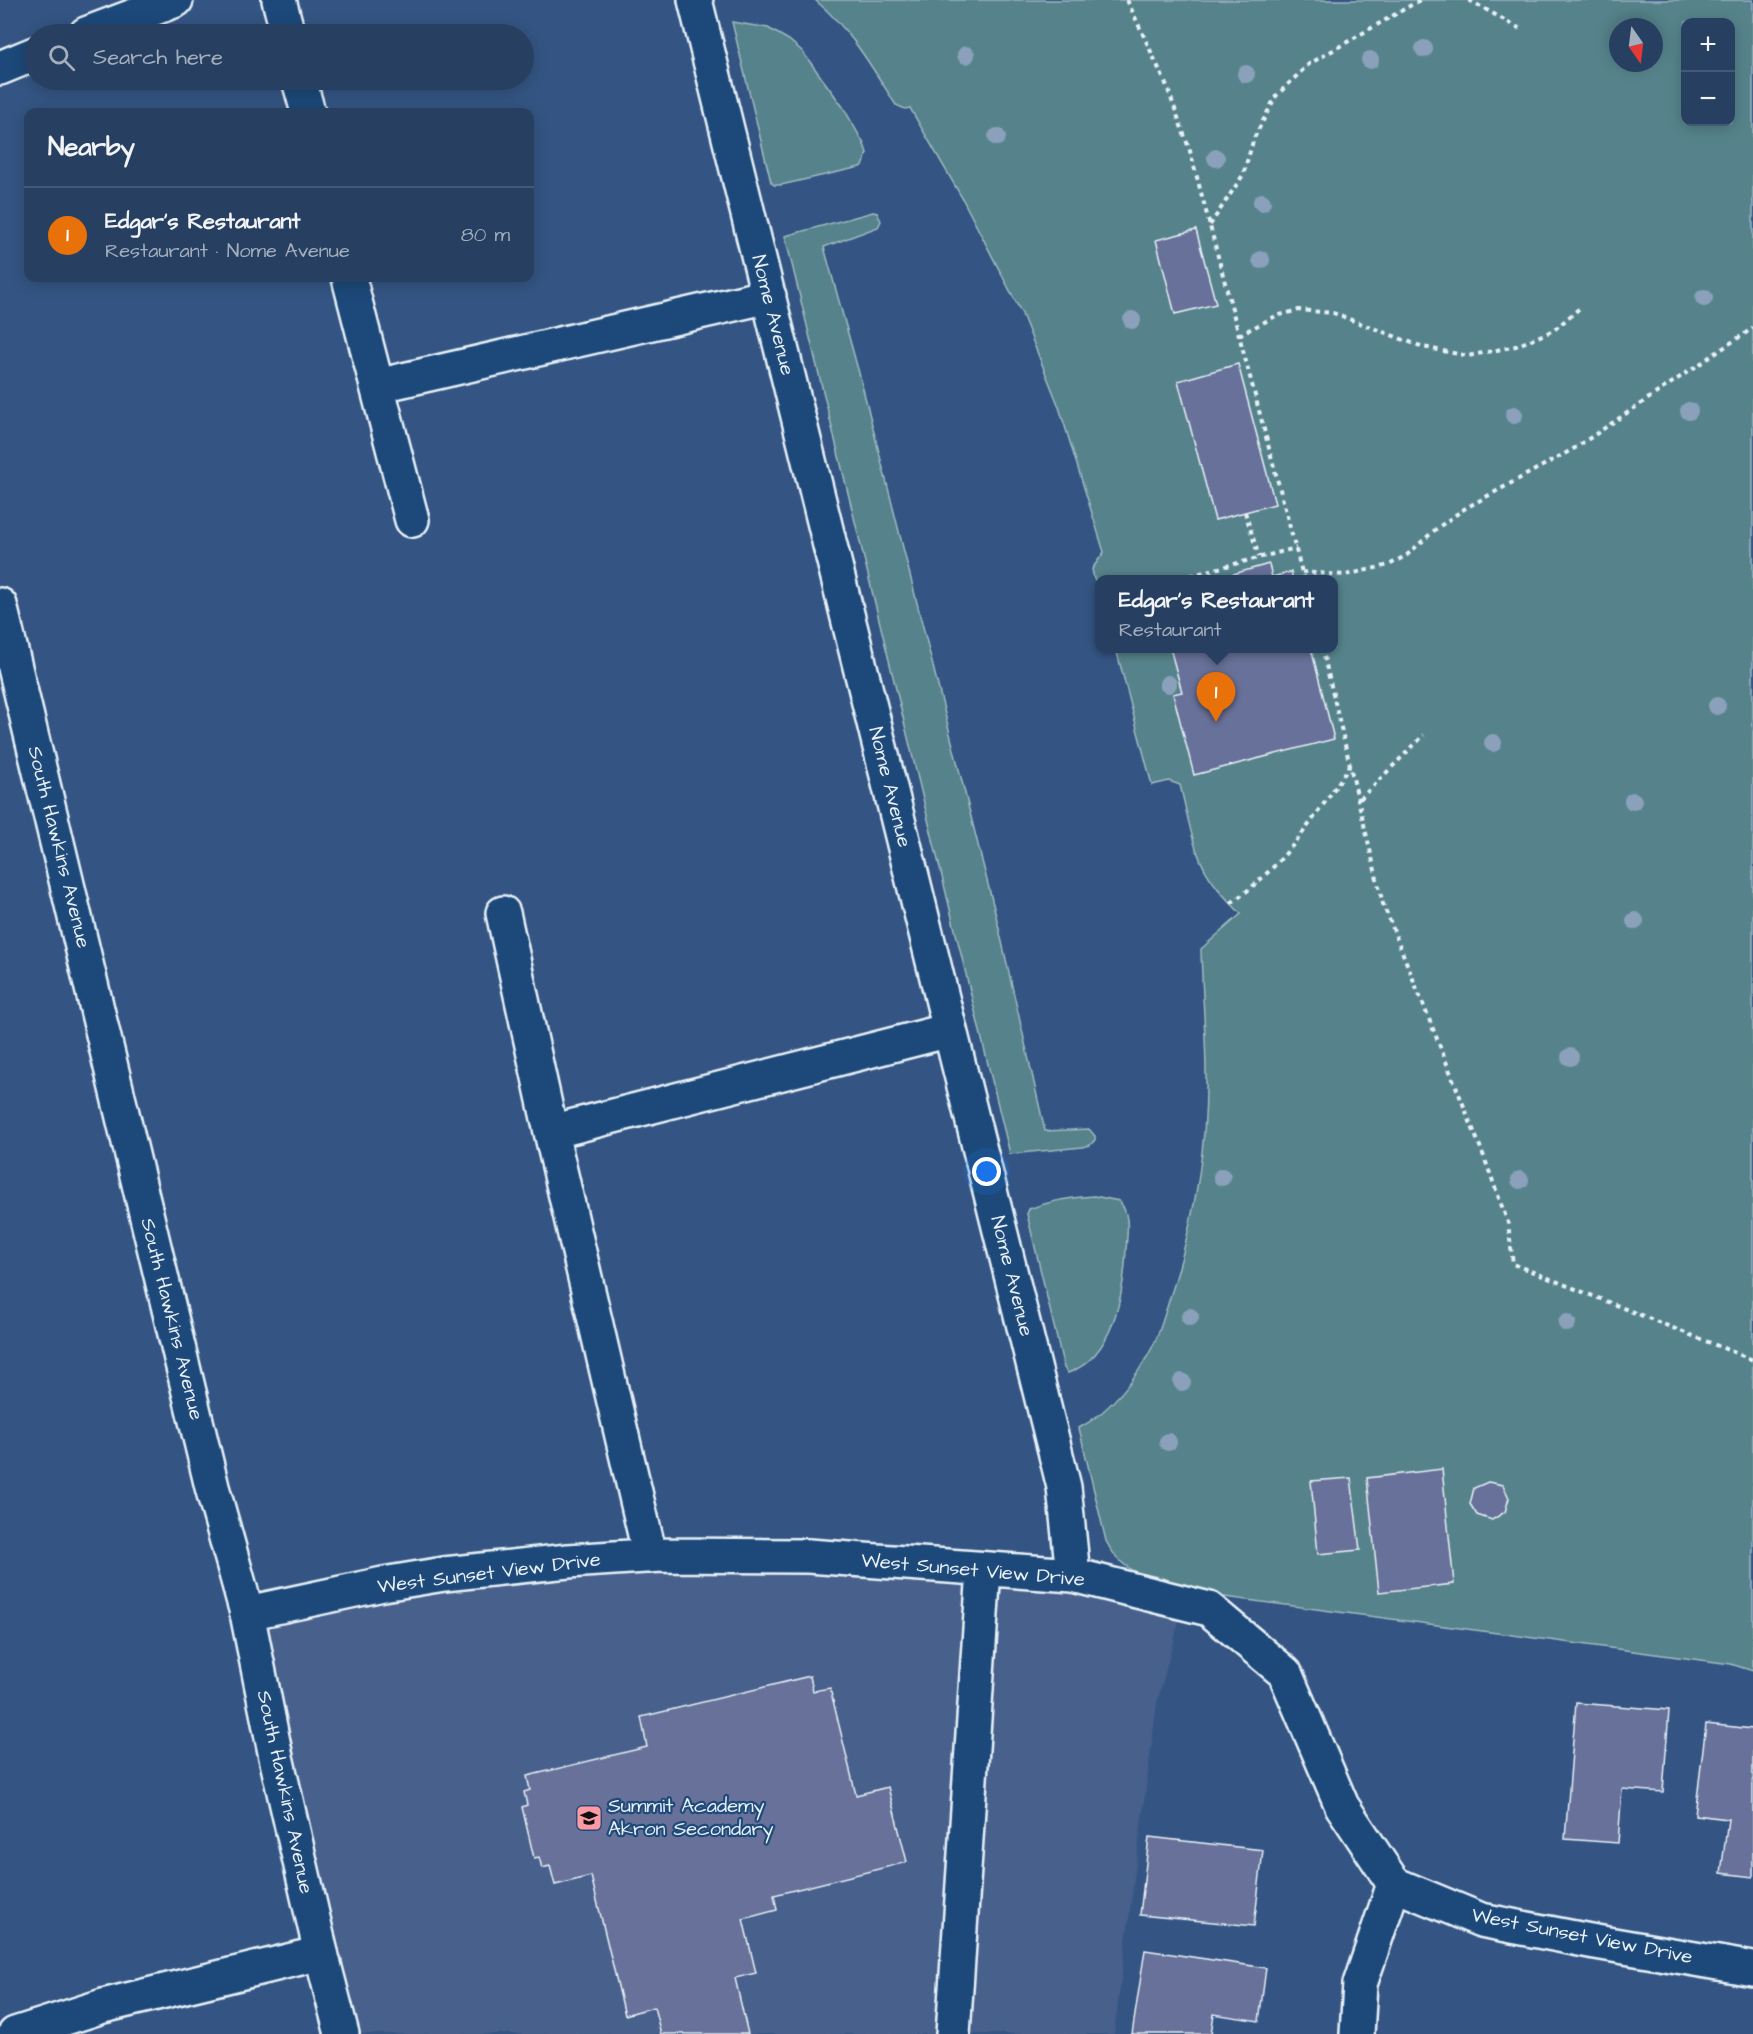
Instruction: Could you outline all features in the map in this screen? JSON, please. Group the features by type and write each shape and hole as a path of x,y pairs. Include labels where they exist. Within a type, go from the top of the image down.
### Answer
{"street":[{"path":"112,24 176,0"},
{"path":"279,0 285,24"},
{"name":"Nome Avenue","path":"695,0 1064,1487 1073,1575"},
{"path":"0,68 24,58"},
{"path":"302,90 307,108"},
{"path":"350,282 412,520"},
{"path":"377,386 769,296"},
{"name":"South Hawkins Avenue","path":"0,605 178,1350 212,1487 247,1613 276,1757 342,2034"},
{"path":"503,913 551,1132 650,1556"},
{"path":"551,1132 950,1030"},
{"name":"West Sunset View Drive","path":"247,1613 383,1584 444,1574 568,1561 650,1556 808,1556 1073,1575 1209,1609 1285,1673 1342,1806 1394,1884 1481,1920 1753,1969"},
{"path":"953,2034 984,1569"},
{"path":"1357,2034 1360,1984 1394,1884"},
{"path":"15,2034 103,2006 321,1953"}],"path":[{"path":"1127,0 1166,84 1190,151 1303,575"},
{"path":"1210,225 1242,175 1254,138 1276,96 1309,64 1420,0"},
{"path":"1469,0 1522,30"},
{"path":"1239,335 1276,316 1299,310 1333,313 1423,347 1468,356 1516,346 1554,330 1582,306"},
{"path":"1302,572 1345,575 1389,565 1407,555 1464,509 1575,448 1753,328"},
{"path":"1245,512 1259,557"},
{"path":"1189,575 1296,548"},
{"path":"1323,653 1383,904 1484,1154 1508,1223 1513,1264 1753,1360"},
{"path":"1359,799 1424,735"},
{"path":"1231,903 1252,889 1286,855 1351,764"}],"shaded area":[{"path":"808,1556 1184,1603 1157,1703 1114,2034 342,2034 247,1613 383,1584"}],"green space":[{"path":"815,0 1753,0 1753,1671 1731,1664 1172,1590 1134,1572 1111,1551 1106,1541 1079,1428 1102,1412 1132,1380 1154,1344 1164,1316 1193,1210 1202,1157 1206,1061 1201,949 1241,914 1219,890 1202,864 1180,785 1169,781 1152,785 1117,653 1338,653 1338,575 1095,575 1094,579 1092,569 1104,552 1059,407 1022,314 961,196 910,108 905,109 896,105 860,49"},
{"path":"732,22 768,28 789,40 802,51 843,107 864,144 867,153 864,164 860,167 781,185 774,185 771,182"},
{"path":"873,212 877,213 881,221 878,227 824,247 859,373 997,920 1045,1131 1089,1129 1095,1136 1095,1140 1083,1147 1010,1154 785,236"},
{"path":"1094,1196 1119,1201 1127,1218 1123,1285 1114,1321 1106,1338 1084,1365 1068,1373 1064,1368 1027,1214 1029,1209 1045,1204 1069,1198"}],"building":[{"path":"1196,230 1216,304 1175,314 1156,240"},
{"path":"1238,364 1275,504 1215,520 1178,381"},
{"path":"1269,564 1272,575 1230,575"},
{"path":"1171,653 1312,653 1334,739 1194,775 1173,694 1182,692"},
{"path":"1442,1469 1454,1584 1379,1592 1367,1478"},
{"path":"1351,1478 1360,1550 1318,1554 1311,1481"},
{"path":"1488,1482 1503,1485 1509,1498 1505,1512 1492,1520 1477,1515 1470,1504 1474,1488"},
{"path":"810,1676 813,1691 830,1688 856,1795 888,1787 907,1862 774,1895 777,1910 743,1919 756,1973 735,1978 748,2034 661,2034 654,2007 625,2015 591,1876 555,1885 550,1866 542,1868 539,1857 534,1858 522,1807 527,1805 524,1792 530,1790 527,1776 647,1747 641,1717"},
{"path":"1576,1703 1669,1710 1663,1792 1622,1789 1618,1843 1565,1839"},
{"path":"1706,1724 1753,1729 1753,1877 1721,1873 1728,1819 1695,1815"},
{"path":"1149,1837 1263,1850 1254,1926 1140,1915"},
{"path":"1145,1950 1266,1968 1259,2021 1214,2014 1211,2034 1132,2034"}],"place":[{"name":"Edgar's Restaurant","path":"1216,722"},
{"name":"Summit Academy Akron Secondary","path":"589,1818"}]}
